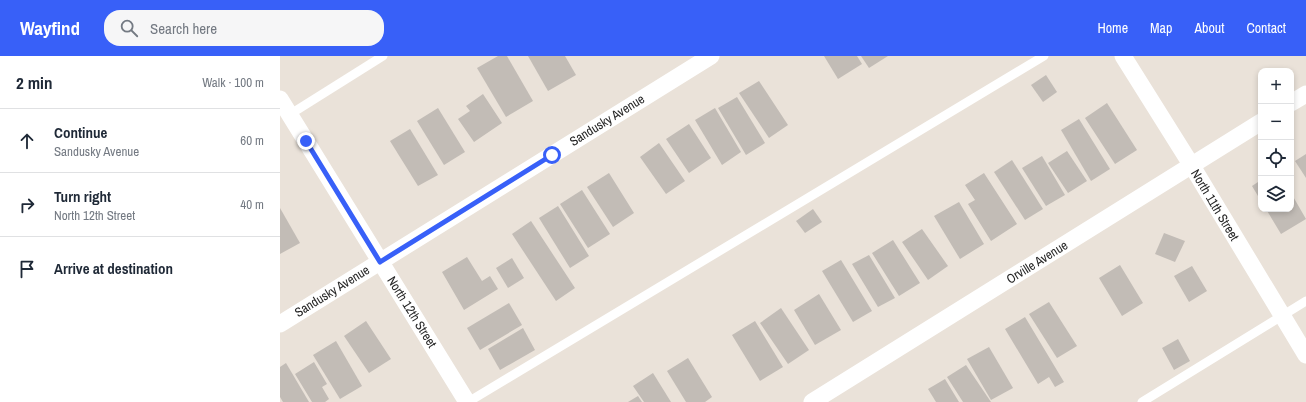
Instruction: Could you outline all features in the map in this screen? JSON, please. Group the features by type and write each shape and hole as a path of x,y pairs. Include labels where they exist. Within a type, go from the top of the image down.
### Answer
{"street":[{"name":"Sandusky Avenue","path":"280,324 711,56"},
{"name":"North 11th Street","path":"1123,56 1192,166 1306,355"},
{"path":"1294,101 1306,94"},
{"name":"North 12th Street","path":"280,99 468,402"},
{"name":"Orville Avenue","path":"812,402 1258,124"}],"lane":[{"path":"289,115 383,56"},
{"path":"468,402 1044,56"},
{"path":"1142,402 1306,301"}],"building":[{"path":"498,56 507,56 533,101 506,117 477,68"},
{"path":"528,56 565,56 576,75 548,91"},
{"path":"824,56 857,56 862,64 838,79"},
{"path":"861,56 888,56 869,68"},
{"path":"1046,75 1057,92 1043,102 1031,85"},
{"path":"759,81 788,125 769,138 739,93"},
{"path":"483,94 502,123 474,142 458,119 470,111 466,106"},
{"path":"737,97 765,143 746,155 718,108"},
{"path":"1107,103 1137,150 1115,164 1085,118"},
{"path":"438,108 465,152 444,165 417,121"},
{"path":"715,108 741,152 722,165 695,120"},
{"path":"1079,119 1110,169 1091,181 1061,130"},
{"path":"689,124 711,158 689,173 666,139"},
{"path":"410,129 438,175 418,186 390,141"},
{"path":"659,143 685,181 666,194 640,157"},
{"path":"1067,151 1087,181 1068,193 1048,163"},
{"path":"1306,154 1306,178 1295,161"},
{"path":"1042,156 1065,195 1046,206 1022,168"},
{"path":"1012,160 1043,209 1025,220 994,172"},
{"path":"609,173 634,213 613,227 587,187"},
{"path":"984,173 1017,224 991,241 968,204 975,200 965,185"},
{"path":"1258,182 1258,196 1252,186"},
{"path":"582,190 610,234 588,248 560,204"},
{"path":"1294,198 1306,219 1281,234 1268,212 1294,212"},
{"path":"959,202 984,244 960,259 934,216"},
{"path":"558,206 589,256 570,268 539,218"},
{"path":"280,208 300,243 280,254"},
{"path":"813,209 822,222 805,233 796,221"},
{"path":"531,221 575,288 556,301 512,234"},
{"path":"922,229 948,266 928,280 902,242"},
{"path":"1164,233 1185,241 1175,262 1155,254"},
{"path":"893,240 920,283 899,296 872,253"},
{"path":"869,255 895,298 878,307 852,264"},
{"path":"467,257 482,281 490,276 498,289 464,310 442,272"},
{"path":"512,258 524,278 508,288 496,268"},
{"path":"841,260 872,311 853,322 822,271"},
{"path":"1120,265 1143,303 1122,316 1099,278"},
{"path":"1192,266 1207,291 1189,302 1174,276"},
{"path":"819,294 841,330 815,345 794,310"},
{"path":"1049,302 1077,346 1057,358 1029,314"},
{"path":"509,303 522,325 480,350 467,328"},
{"path":"781,308 809,350 788,364 760,323"},
{"path":"1025,317 1064,382 1055,387 1049,377 1038,384 1005,329"},
{"path":"366,321 391,359 369,373 344,336"},
{"path":"755,321 783,367 760,381 732,335"},
{"path":"523,328 535,350 500,370 488,349"},
{"path":"1178,339 1190,361 1174,370 1162,348"},
{"path":"336,341 362,386 340,399 313,355"},
{"path":"989,347 1013,388 991,400 967,359"},
{"path":"688,358 712,397 705,402 686,402 667,371"},
{"path":"314,362 327,384 322,387 329,399 325,402 312,402 295,374"},
{"path":"286,363 309,402 283,402 280,397 280,367"},
{"path":"966,365 991,402 963,402 947,377"},
{"path":"653,373 671,402 644,402 633,386"},
{"path":"945,379 959,402 936,402 928,389"},
{"path":"638,396 642,402 628,402"}],"route":[{"path":"306,141 380,262 552,155"}]}
